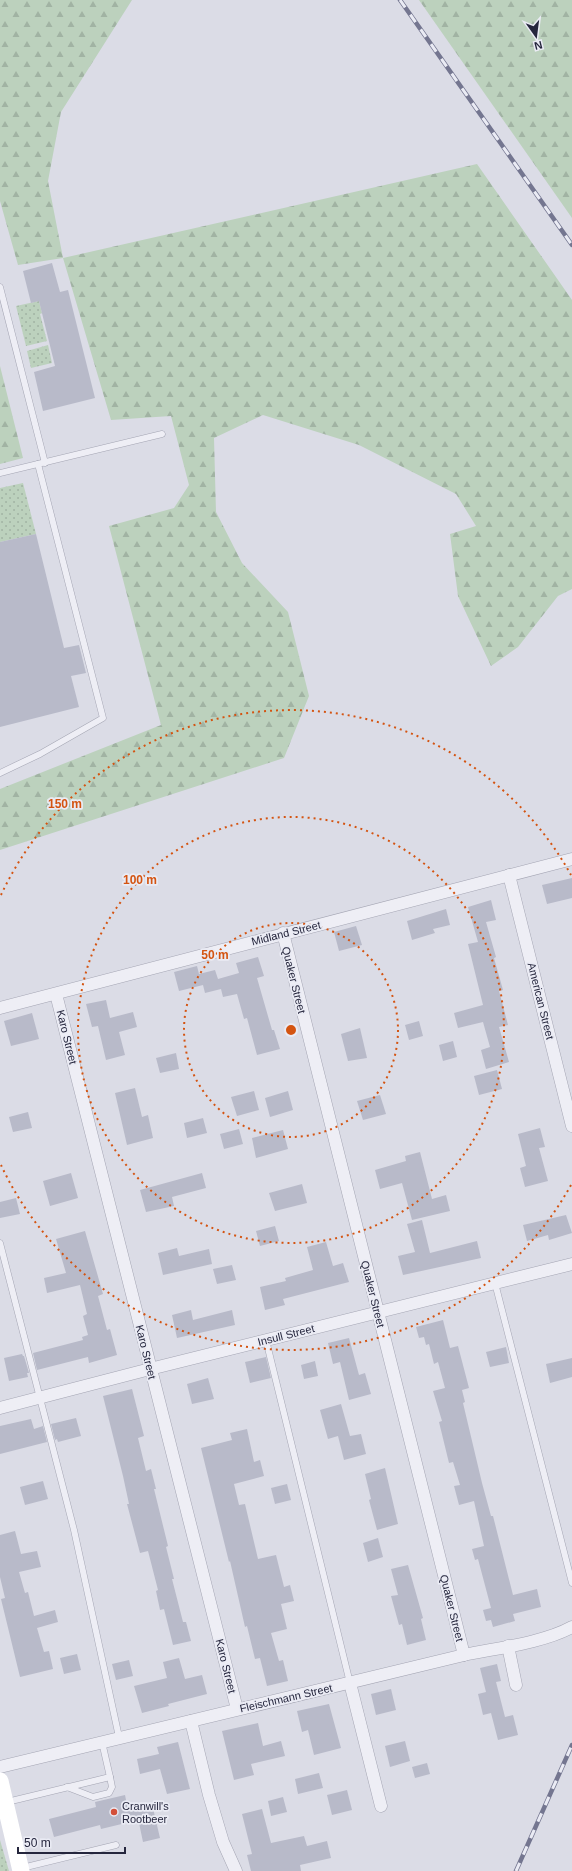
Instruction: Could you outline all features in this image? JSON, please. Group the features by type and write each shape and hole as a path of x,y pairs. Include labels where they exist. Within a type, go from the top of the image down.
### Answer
{"main road":[{"path":"0,1781 21,1870"},
{"path":"0,1824 13,1838"}],"street":[{"name":"Midland Street","path":"0,1008 283,933 572,859"},
{"name":"American Street","path":"510,875 572,1126"},
{"name":"Quaker Street","path":"283,933 464,1655"},
{"name":"Karo Street","path":"56,994 237,1710"},
{"name":"Insull Street","path":"0,1408 150,1369 572,1264"},
{"name":"Fleischmann Street","path":"0,1767 119,1737 464,1655 560,1634 572,1627"},
{"path":"508,1646 516,1685"},
{"path":"350,1683 380,1806"},
{"path":"191,1720 209,1795 223,1842 236,1871"}],"lane":[{"path":"0,287 45,463"},
{"path":"0,473 162,434"},
{"path":"0,773 40,754 102,718 38,464"},
{"path":"0,1243 74,1530 119,1737"},
{"path":"495,1283 572,1583"},
{"path":"266,1340 350,1683"},
{"path":"67,1787 93,1797 109,1793 112,1787 102,1742"},
{"path":"5,1802 110,1777"},
{"path":"21,1870 116,1845"}],"green space":[{"path":"0,0 132,0 61,112 48,181 63,258 18,265 0,201"},
{"path":"419,0 572,0 572,218"},
{"path":"477,164 572,300 572,589 558,596 518,647 491,666 458,596 450,534 476,526 456,494 359,445 263,415 214,438 216,512 242,563 288,612 309,696 284,758 0,850 0,789 161,725 109,526 174,508 189,485 171,416 111,420 63,258"},
{"path":"39,301 42,313 40,314 47,341 26,346 16,306"},
{"path":"48,345 52,363 31,368 27,351"},
{"path":"0,366 23,458 0,464"},
{"path":"23,483 36,534 0,542 0,488"},
{"path":"0,1840 9,1871 0,1871"}],"building":[{"path":"52,263 60,292 68,290 95,398 43,411 34,372 55,366 39,301 31,303 23,271"},
{"path":"36,534 64,648 79,645 86,673 71,676 79,707 0,727 0,542"},
{"path":"572,878 572,898 547,904 542,885"},
{"path":"491,900 496,920 486,922 496,957 494,958 503,990 499,991 508,1025 499,1027 509,1062 486,1069 481,1050 490,1047 483,1022 458,1028 454,1013 483,1005 468,944 478,942 468,907"},
{"path":"446,909 450,925 433,929 435,933 412,940 407,921"},
{"path":"356,926 362,945 339,951 334,932"},
{"path":"258,957 264,976 257,978 272,1030 274,1030 280,1049 257,1055 247,1018 244,1019 237,994 223,997 221,989 205,993 203,985 179,991 174,972 197,966 199,974 215,970 218,979 239,973 236,963"},
{"path":"106,1000 110,1018 133,1012 137,1027 119,1032 125,1055 106,1060 98,1026 92,1027 86,1004"},
{"path":"32,1013 39,1039 11,1046 4,1021"},
{"path":"419,1021 423,1036 409,1040 405,1025"},
{"path":"360,1028 367,1058 348,1061 341,1034"},
{"path":"453,1041 457,1057 443,1061 439,1045"},
{"path":"176,1053 179,1069 160,1073 156,1058"},
{"path":"497,1070 502,1089 479,1095 474,1076"},
{"path":"135,1088 142,1117 148,1115 153,1138 127,1145 115,1093"},
{"path":"254,1091 259,1110 237,1116 231,1097"},
{"path":"288,1091 293,1110 270,1117 265,1098"},
{"path":"380,1095 386,1114 363,1120 357,1101"},
{"path":"28,1112 32,1128 13,1132 9,1117"},
{"path":"203,1118 207,1133 187,1138 184,1123"},
{"path":"540,1128 545,1147 539,1148 548,1181 525,1187 520,1168 526,1166 518,1134"},
{"path":"239,1129 243,1144 224,1149 220,1134"},
{"path":"283,1130 288,1149 256,1158 252,1138"},
{"path":"420,1152 432,1199 446,1195 450,1211 412,1220 402,1183 380,1189 375,1170 406,1161 405,1156"},
{"path":"71,1173 78,1198 50,1206 43,1181"},
{"path":"202,1173 206,1188 172,1197 174,1206 146,1212 140,1190"},
{"path":"302,1184 307,1203 275,1211 269,1193"},
{"path":"16,1198 20,1214 0,1218 0,1202"},
{"path":"566,1215 572,1233 549,1240 548,1235 527,1241 523,1225"},
{"path":"422,1220 430,1253 477,1241 481,1258 403,1275 398,1256 415,1252 407,1224"},
{"path":"275,1226 279,1241 260,1246 256,1231"},
{"path":"85,1231 103,1294 98,1296 107,1330 110,1329 117,1355 89,1363 88,1357 37,1370 33,1353 83,1340 82,1337 88,1335 83,1316 87,1314 80,1285 47,1293 44,1278 66,1273 56,1239"},
{"path":"326,1242 333,1266 343,1263 349,1282 283,1299 285,1305 265,1310 260,1287 286,1281 285,1278 313,1270 307,1247"},
{"path":"177,1248 179,1256 209,1249 212,1264 163,1275 158,1253"},
{"path":"232,1265 236,1280 217,1284 213,1269"},
{"path":"191,1310 193,1320 232,1310 235,1325 177,1338 172,1315"},
{"path":"443,1320 450,1348 458,1346 469,1388 462,1390 465,1402 463,1403 482,1483 491,1516 493,1516 513,1595 537,1589 541,1607 513,1614 515,1621 493,1627 491,1620 486,1621 483,1610 491,1608 478,1559 475,1560 472,1549 484,1546 474,1501 459,1505 454,1486 460,1485 453,1462 449,1463 439,1422 442,1421 433,1391 445,1388 438,1362 434,1364 429,1344 426,1345 424,1337 419,1338 416,1327"},
{"path":"349,1338 359,1375 365,1373 371,1394 349,1400 340,1362 333,1364 328,1343"},
{"path":"506,1347 509,1363 490,1367 486,1352"},
{"path":"22,1354 29,1373 27,1373 28,1377 9,1381 4,1358"},
{"path":"266,1357 271,1378 250,1383 245,1362"},
{"path":"572,1358 572,1377 550,1383 546,1364"},
{"path":"315,1361 318,1376 304,1379 301,1365"},
{"path":"208,1378 214,1399 192,1404 187,1384"},
{"path":"132,1389 144,1436 138,1438 146,1471 151,1469 156,1489 154,1489 168,1546 166,1547 174,1579 172,1579 183,1622 186,1622 191,1641 173,1645 164,1609 160,1610 156,1591 158,1590 148,1551 140,1553 127,1504 129,1504 123,1476 103,1396"},
{"path":"341,1404 350,1436 361,1434 366,1454 344,1460 338,1436 328,1439 320,1410"},
{"path":"76,1418 81,1436 58,1442 57,1439 55,1440 51,1424"},
{"path":"31,1419 34,1429 43,1426 47,1442 0,1454 0,1426"},
{"path":"247,1429 254,1462 260,1460 264,1476 234,1484 239,1505 245,1504 258,1559 276,1555 284,1587 290,1585 294,1601 281,1604 287,1629 271,1633 279,1661 283,1660 288,1681 267,1686 260,1658 255,1659 247,1626 245,1627 201,1448 232,1440 230,1433"},
{"path":"385,1468 398,1524 377,1530 369,1500 371,1499 365,1474"},
{"path":"43,1481 48,1499 25,1505 20,1487"},
{"path":"287,1484 291,1500 275,1504 271,1488"},
{"path":"15,1531 21,1554 37,1551 41,1567 19,1572 25,1593 28,1592 34,1616 55,1610 58,1622 37,1628 44,1652 49,1651 53,1669 20,1677 1,1599 5,1598 0,1577 0,1535"},
{"path":"378,1538 383,1557 368,1562 363,1543"},
{"path":"408,1565 423,1618 421,1619 426,1640 407,1645 402,1624 399,1625 391,1596 398,1595 391,1569"},
{"path":"77,1654 81,1670 64,1674 60,1658"},
{"path":"179,1658 185,1679 202,1675 207,1694 168,1704 169,1706 142,1713 134,1686 167,1678 163,1662"},
{"path":"129,1660 133,1676 116,1680 112,1664"},
{"path":"497,1664 501,1681 496,1682 505,1717 513,1715 518,1735 498,1740 491,1713 483,1715 478,1694 486,1692 480,1668"},
{"path":"391,1689 396,1710 376,1715 371,1694"},
{"path":"329,1704 341,1748 314,1755 308,1730 302,1732 297,1711"},
{"path":"258,1723 263,1746 281,1741 285,1756 251,1764 254,1775 234,1780 222,1731"},
{"path":"405,1741 410,1761 390,1767 385,1746"},
{"path":"178,1742 190,1789 167,1794 160,1769 140,1774 137,1759 159,1754 157,1747"},
{"path":"427,1763 430,1774 415,1778 412,1767"},
{"path":"319,1773 323,1788 298,1794 295,1779"},
{"path":"347,1790 352,1810 332,1815 327,1795"},
{"path":"125,1795 128,1810 152,1804 160,1838 143,1842 139,1823 135,1824 134,1821 101,1829 100,1825 54,1837 49,1819 96,1807 95,1802"},
{"path":"283,1797 287,1812 271,1816 268,1801"},
{"path":"262,1809 271,1843 304,1836 307,1846 327,1841 331,1858 300,1865 301,1871 251,1871 247,1855 252,1854 242,1814"}],"railway":[{"path":"400,0 572,245"},
{"path":"516,1871 572,1745"}],"place":[{"name":"Cranwill's Rootbeer","path":"114,1812"}]}
